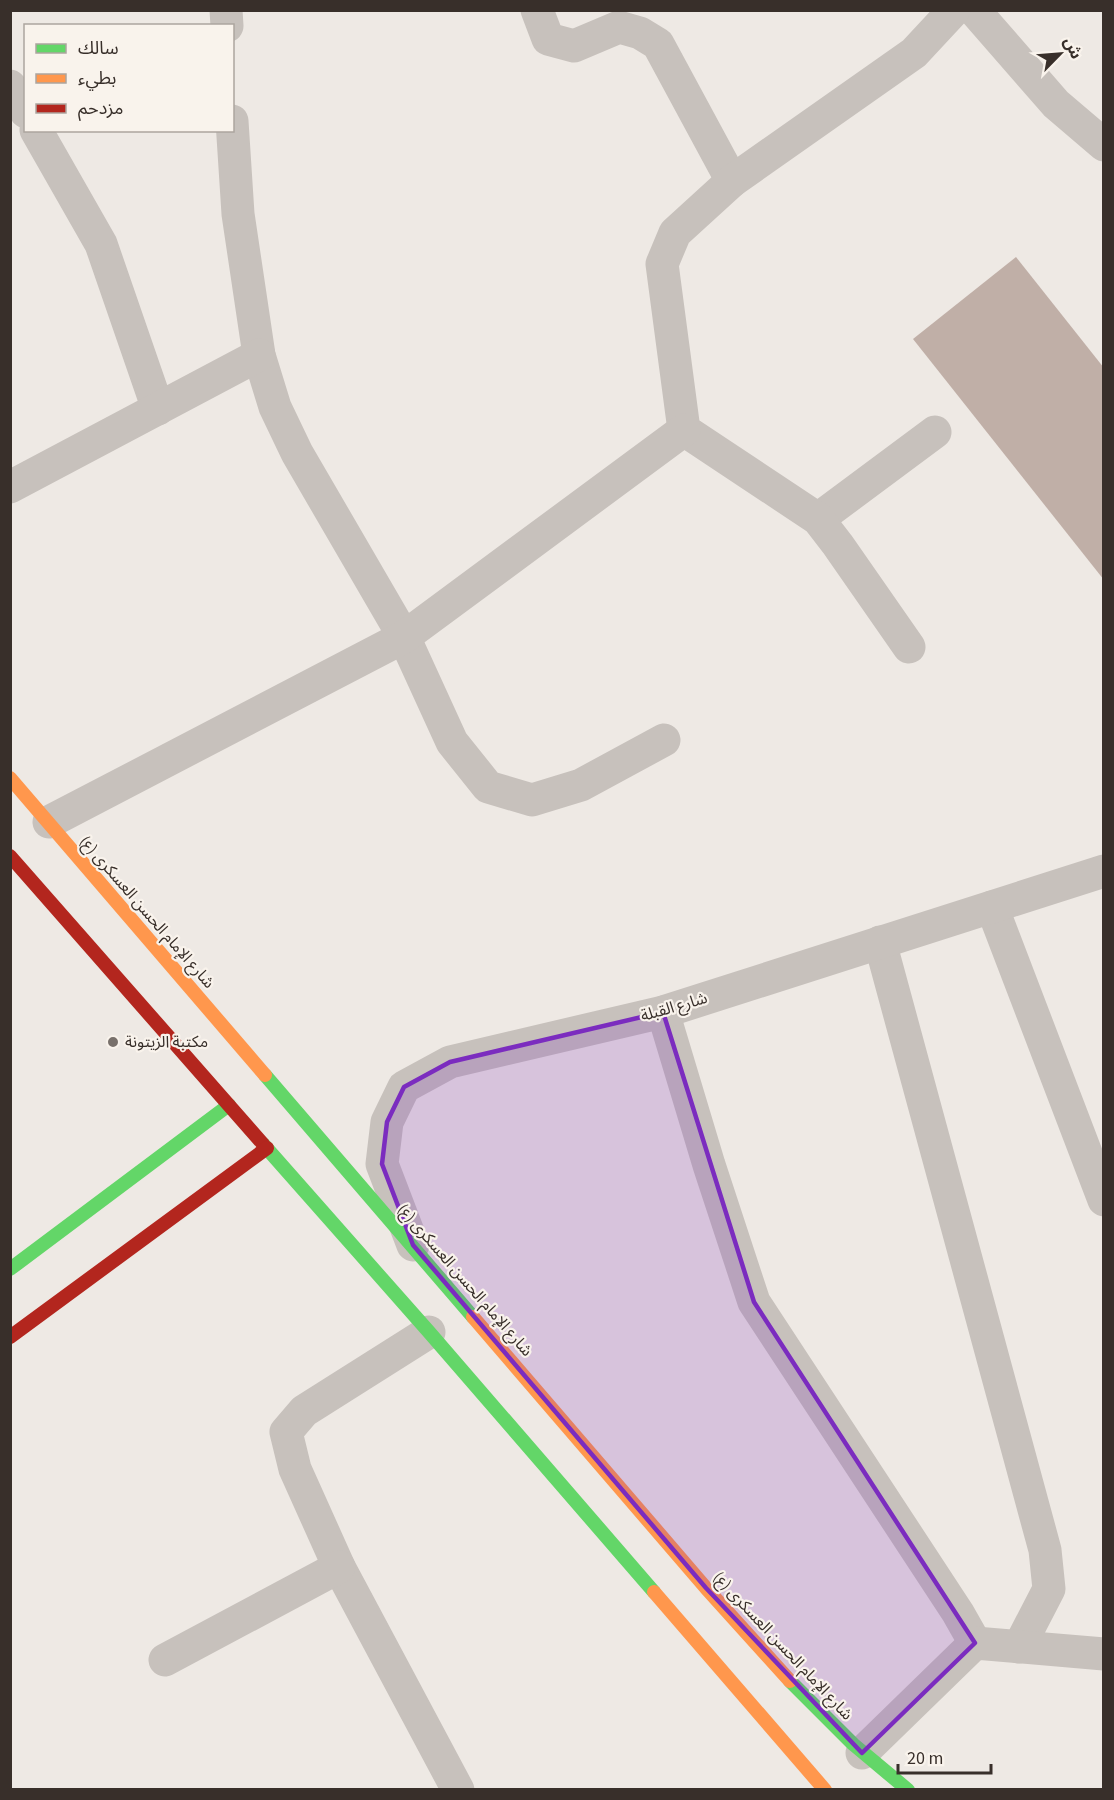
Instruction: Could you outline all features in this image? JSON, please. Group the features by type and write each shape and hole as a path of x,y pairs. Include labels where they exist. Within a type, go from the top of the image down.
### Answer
{"main road":[{"name":"شارع الإمام الحسن العسکری (ع)","path":"10,778 413,1245 702,1591 862,1753 908,1790"},
{"path":"10,856 677,1611 825,1790"},
{"path":"10,1269 229,1105"},
{"path":"10,1338 267,1148"}],"street":[{"path":"537,10 548,39 574,46 619,27 640,33 658,44 732,181"},
{"path":"909,647 818,519 684,430 662,264 675,233 732,181 914,52 954,10"},
{"path":"974,10 1056,104 1104,145"},
{"path":"10,86 24,109"},
{"path":"37,132 100,244 158,409"},
{"path":"233,132 238,214 259,355 275,407 297,453 404,637 452,742 488,787 532,800 581,785 664,740"},
{"path":"10,487 259,355"},
{"path":"49,822 404,637 684,430"},
{"path":"818,519 935,432"},
{"name":"شارع القبلة","path":"413,1245 382,1164 387,1122 404,1087 450,1062 663,1012 1104,871"},
{"path":"992,907 1104,1200"},
{"path":"880,942 1045,1550 1048,1589 1019,1647"},
{"path":"663,1012 709,1165 754,1302 958,1612 975,1643"},
{"path":"429,1332 304,1412 286,1432 296,1469 339,1567 459,1790"},
{"path":"165,1660 339,1567"},
{"path":"862,1753 975,1643 1104,1654"}],"highlighted area":[{"path":"663,1012 754,1302 975,1643 862,1753 706,1588 413,1245 382,1164 387,1122 404,1087 450,1062"}],"building":[{"path":"1016,257 1104,368 1104,580 913,339"}],"traffic: fast":[{"path":"265,1075 473,1317"},
{"path":"10,1269 229,1105"},
{"path":"263,1144 654,1592"},
{"path":"790,1681 853,1744 908,1790"}],"traffic: slow":[{"path":"10,778 265,1075"},
{"path":"473,1317 706,1588 790,1681"},
{"path":"654,1592 825,1790"}],"traffic: jam":[{"path":"10,856 263,1144"},
{"path":"10,1337 267,1148"}],"place":[{"name":"مكتبة الزيتونة","path":"113,1042"}]}
